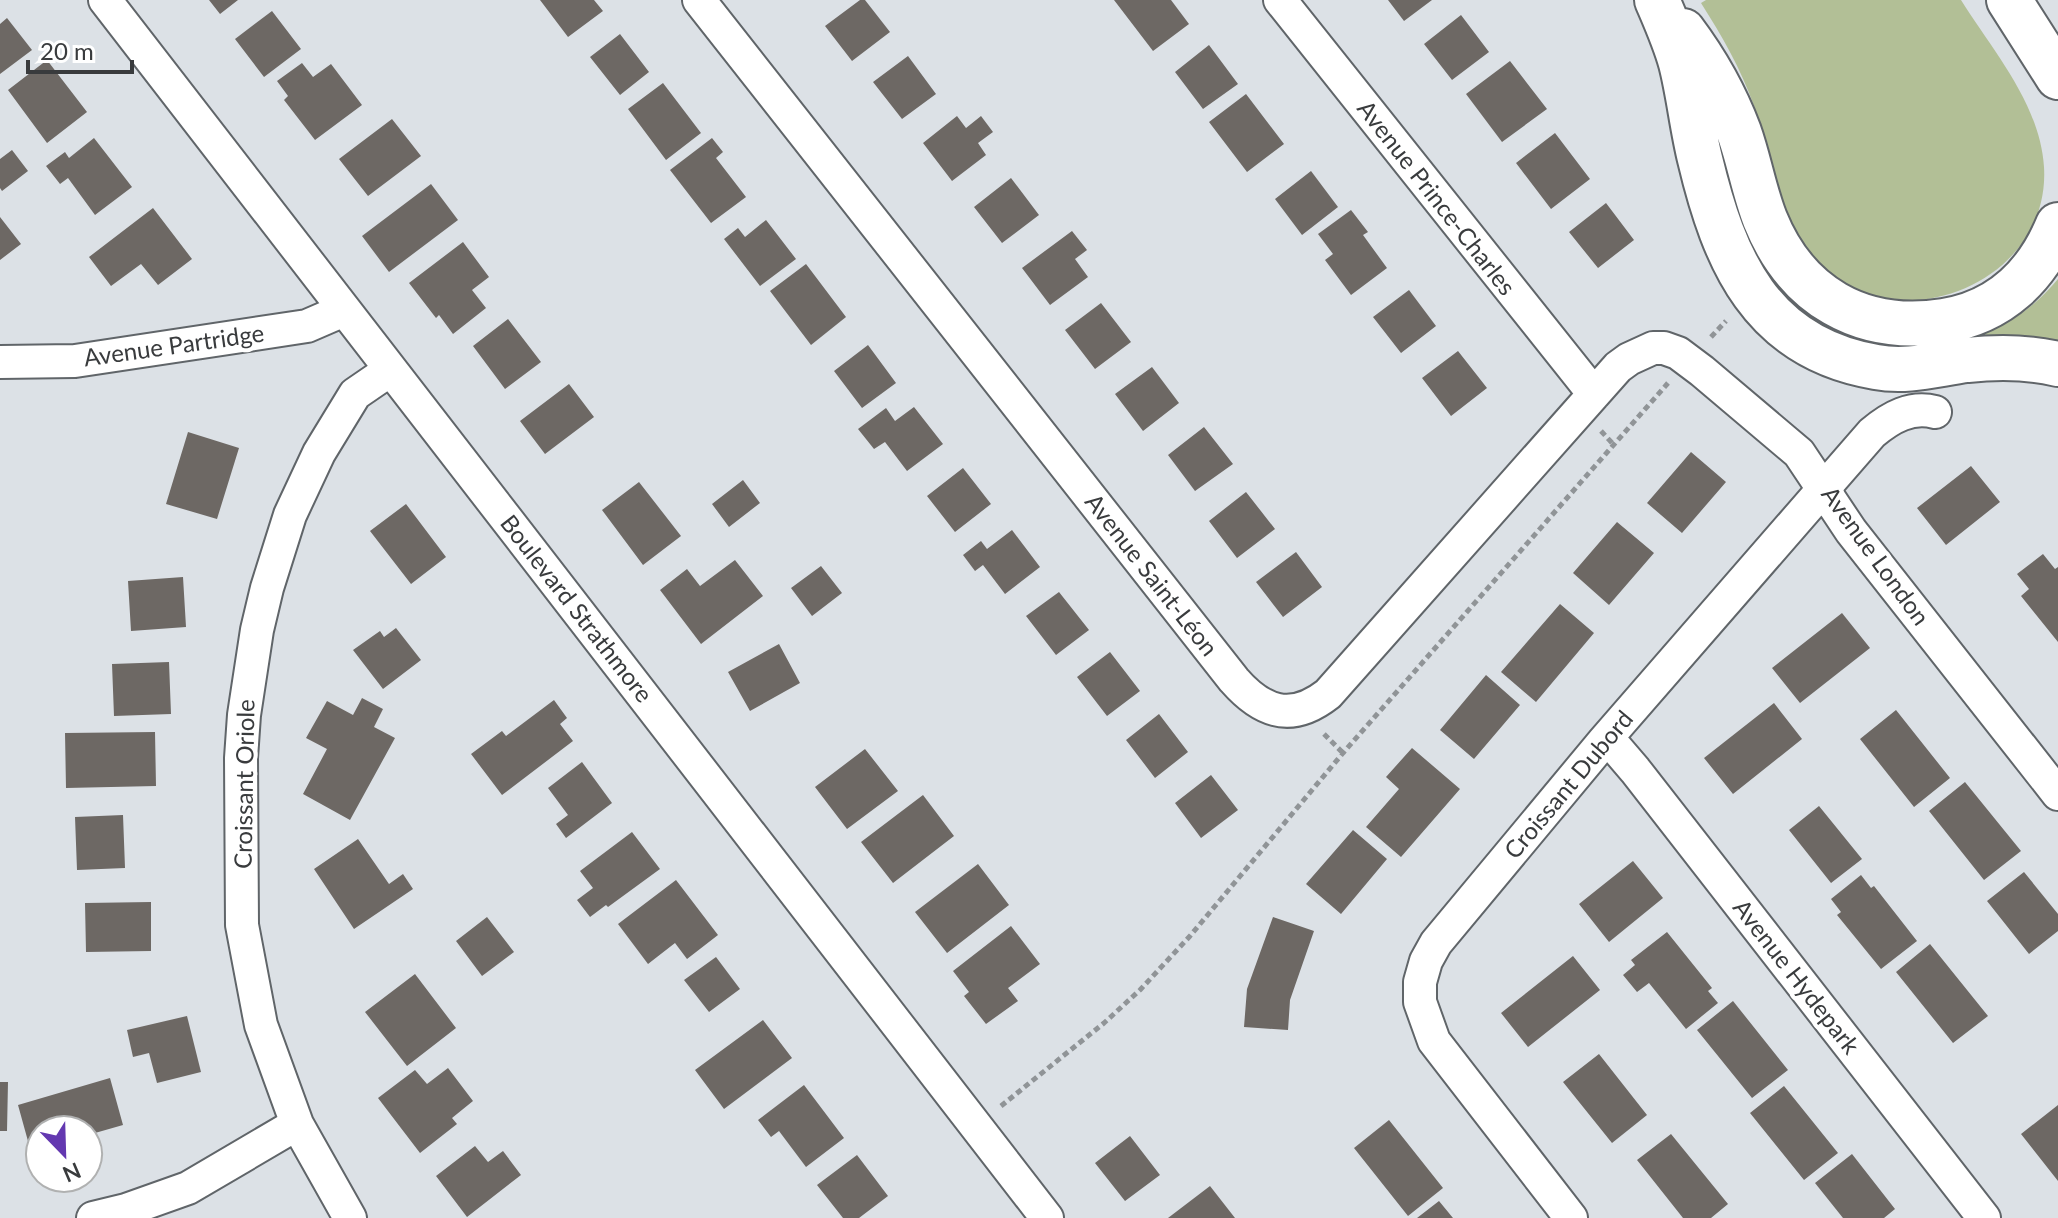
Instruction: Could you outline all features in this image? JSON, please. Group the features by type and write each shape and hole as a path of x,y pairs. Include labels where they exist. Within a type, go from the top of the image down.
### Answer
{"main road":[{"path":"1658,0 1702,56 1718,83 1740,135 1765,218 1791,267 1819,295 1842,308 1886,321 1924,323 1957,319 1980,312 2019,286 2036,267 2058,225"},
{"path":"1658,0 1681,65 1700,159 1728,250 1753,295 1782,326 1827,353 1882,368 1915,369 1966,360 1994,359 2058,364"},
{"path":"2009,0 2058,77"}],"street":[{"name":"Boulevard Strathmore","path":"105,0 1047,1218"},
{"name":"Avenue Saint-Léon","path":"699,0 1234,680 1249,697 1276,711 1290,711 1310,705 1328,694 1594,394 1629,359 1653,348 1664,348"},
{"name":"Avenue Prince-Charles","path":"1280,0 1594,394"},
{"name":"Avenue Partridge","path":"0,362 75,361 276,331 307,326 344,310"},
{"name":"Avenue London","path":"1664,348 1678,353 1702,371 1799,453 1851,531 2058,794"},
{"name":"Croissant Oriole","path":"350,1218 297,1124 261,1025 242,925 241,758 247,685 267,588 290,515 319,453 355,394 390,370"},
{"name":"Croissant Dubord","path":"1571,1218 1440,1050 1420,1002 1420,982 1426,961 1436,943 1604,741 1872,433 1884,423 1911,411 1935,412"},
{"name":"Avenue Hydepark","path":"1604,741 1617,749 1635,770 1984,1218"},
{"path":"93,1218 188,1188 297,1124"}],"path":[{"path":"1703,345 1729,318"},
{"path":"991,1115 1140,990 1671,379"},
{"path":"1320,729 1343,753"}],"green space":[{"path":"1706,0 1961,0 2013,79 2041,144 2044,167 2040,207 2023,241 1998,269 1965,288 1928,299 1890,299 1853,289 1820,267 1806,251 1785,212 1754,106 1730,53 1701,3"},
{"path":"2058,279 2058,348 1967,343 1966,336 1993,329 2017,316"}],"building":[{"path":"209,0 238,0 220,14"},
{"path":"540,0 594,0 603,11 568,37"},
{"path":"860,0 865,0 890,32 852,61 825,26"},
{"path":"1114,0 1171,0 1189,24 1153,51"},
{"path":"1388,0 1432,0 1404,21"},
{"path":"272,11 301,49 264,77 235,39"},
{"path":"1461,15 1489,52 1452,80 1424,44"},
{"path":"7,18 32,50 0,74 0,24"},
{"path":"620,34 649,72 620,95 590,57"},
{"path":"1209,45 1238,84 1203,109 1175,72"},
{"path":"908,56 936,94 902,119 873,82"},
{"path":"47,60 87,112 47,143 8,90"},
{"path":"1510,61 1547,109 1502,142 1466,94"},
{"path":"302,63 313,77 331,64 362,105 315,140 284,100 288,96 277,81"},
{"path":"663,83 701,133 666,160 628,109"},
{"path":"1246,94 1284,144 1247,172 1209,122"},
{"path":"957,116 966,128 981,116 993,132 978,143 986,155 952,181 923,143"},
{"path":"392,119 421,156 368,196 339,159"},
{"path":"1555,133 1590,179 1551,209 1516,163"},
{"path":"94,138 132,187 95,215 68,178 60,184 46,166 65,152 69,158"},
{"path":"712,138 723,152 716,158 746,197 711,223 670,170"},
{"path":"12,150 28,171 2,191 0,159"},
{"path":"1311,171 1338,207 1302,235 1275,199"},
{"path":"1011,178 1039,215 1002,243 974,207"},
{"path":"431,184 458,220 389,272 362,236"},
{"path":"1606,203 1634,240 1598,268 1569,232"},
{"path":"153,208 192,259 158,285 141,264 111,286 89,257"},
{"path":"1351,210 1368,232 1363,235 1387,268 1351,295 1325,260 1333,254 1318,234"},
{"path":"0,217 21,244 0,260"},
{"path":"766,220 796,259 760,286 724,239 738,228 745,237"},
{"path":"1072,231 1087,250 1075,259 1088,277 1050,305 1022,268"},
{"path":"463,242 489,277 472,290 486,308 453,334 439,315 436,318 409,283"},
{"path":"806,264 846,317 811,345 770,291"},
{"path":"1409,290 1436,326 1401,353 1373,317"},
{"path":"1101,303 1131,342 1095,369 1065,330"},
{"path":"508,319 541,362 505,389 473,346"},
{"path":"868,345 896,383 862,408 834,371"},
{"path":"1458,351 1487,388 1451,416 1422,378"},
{"path":"1152,367 1179,403 1143,431 1115,394"},
{"path":"569,384 594,417 545,454 520,421"},
{"path":"914,407 943,444 907,471 885,442 874,449 858,429 886,408 895,421"},
{"path":"1204,427 1233,464 1195,491 1168,455"},
{"path":"188,432 239,448 217,519 166,504"},
{"path":"1691,452 1726,482 1682,533 1647,503"},
{"path":"1971,466 2000,502 1946,545 1917,508"},
{"path":"963,468 991,504 955,532 927,496"},
{"path":"743,480 760,503 729,527 712,504"},
{"path":"639,482 681,536 643,565 602,510"},
{"path":"1246,492 1275,529 1237,558 1209,521"},
{"path":"406,504 446,557 411,584 370,531"},
{"path":"1617,522 1654,553 1609,605 1573,573"},
{"path":"1012,530 1040,567 1005,594 983,565 975,571 963,555 981,541 987,549"},
{"path":"1296,552 1322,587 1283,617 1256,582"},
{"path":"2043,554 2055,569 2058,567 2058,642 2021,596 2029,589 2017,574"},
{"path":"735,560 763,596 701,644 660,590 687,569 700,586"},
{"path":"821,566 842,593 812,616 791,588"},
{"path":"183,577 186,627 131,631 128,581"},
{"path":"1059,592 1089,630 1056,655 1026,616"},
{"path":"1560,604 1594,633 1536,702 1501,672"},
{"path":"1842,613 1870,648 1800,703 1772,668"},
{"path":"396,628 421,660 383,689 353,650 380,631 384,637"},
{"path":"779,644 800,683 750,711 728,672"},
{"path":"1110,652 1140,691 1107,716 1077,677"},
{"path":"169,662 171,714 114,716 112,664"},
{"path":"1486,675 1520,705 1474,759 1440,730"},
{"path":"362,698 383,709 374,727 395,738 350,820 303,794 327,749 306,738 327,701 353,715"},
{"path":"554,700 567,718 560,724 573,741 502,795 471,754 502,731 506,736"},
{"path":"1774,703 1802,739 1733,794 1704,758"},
{"path":"1896,710 1950,778 1914,807 1860,739"},
{"path":"1159,714 1188,752 1155,778 1126,740"},
{"path":"155,732 156,786 66,788 65,733"},
{"path":"1412,748 1460,789 1401,857 1366,827 1399,789 1386,777"},
{"path":"865,749 898,791 847,829 815,787"},
{"path":"582,762 612,803 566,838 556,824 568,815 548,788"},
{"path":"1211,775 1238,810 1201,838 1175,803"},
{"path":"1965,782 2021,851 1984,880 1929,811"},
{"path":"923,795 954,836 893,883 861,842"},
{"path":"1819,806 1862,859 1831,883 1789,830"},
{"path":"123,815 125,868 77,870 75,817"},
{"path":"1353,830 1387,859 1341,914 1306,884"},
{"path":"632,832 660,869 590,917 577,900 593,888 580,871"},
{"path":"358,839 389,884 403,874 413,889 354,929 314,869"},
{"path":"1633,861 1663,898 1609,942 1579,904"},
{"path":"978,864 1009,905 947,953 915,912"},
{"path":"2024,872 2058,914 2058,931 2029,954 1987,901"},
{"path":"1861,875 1871,888 1874,886 1917,941 1881,969 1837,915 1841,912 1831,899"},
{"path":"676,880 718,935 687,959 675,943 648,964 618,924"},
{"path":"151,902 151,951 86,952 85,903"},
{"path":"487,917 514,952 482,976 456,941"},
{"path":"1273,917 1314,931 1290,1000 1288,1030 1244,1027 1247,989"},
{"path":"1011,926 1040,964 1008,988 1018,1001 986,1024 964,996 969,992 953,971"},
{"path":"1667,932 1712,988 1708,991 1718,1003 1686,1029 1649,983 1637,992 1623,975 1635,965 1631,960"},
{"path":"1930,944 1988,1016 1953,1043 1896,972"},
{"path":"1573,956 1600,990 1528,1047 1501,1013"},
{"path":"716,957 740,989 709,1012 684,980"},
{"path":"415,974 456,1028 407,1066 365,1012"},
{"path":"1733,1001 1788,1070 1752,1098 1697,1030"},
{"path":"187,1016 201,1072 157,1083 149,1053 133,1057 127,1030"},
{"path":"763,1020 792,1058 724,1109 695,1070"},
{"path":"1599,1054 1647,1115 1612,1143 1563,1082"},
{"path":"448,1068 473,1101 452,1118 457,1124 420,1153 378,1098 415,1070 427,1084"},
{"path":"110,1078 123,1125 104,1130 104,1114 24,1114 24,1127 18,1105"},
{"path":"0,1082 8,1082 7,1131 0,1131"},
{"path":"804,1085 844,1138 806,1167 779,1131 771,1137 758,1120"},
{"path":"1784,1086 1838,1153 1804,1180 1750,1113"},
{"path":"2058,1105 2058,1181 2021,1134"},
{"path":"1389,1120 1443,1188 1408,1216 1354,1148"},
{"path":"1671,1134 1728,1204 1711,1218 1683,1218 1637,1160"},
{"path":"1130,1136 1160,1175 1125,1201 1095,1163"},
{"path":"475,1146 488,1162 503,1151 521,1175 467,1217 436,1176"},
{"path":"1852,1154 1895,1209 1884,1218 1843,1218 1815,1183"},
{"path":"857,1155 888,1196 859,1218 843,1218 817,1185"},
{"path":"1210,1186 1235,1218 1168,1218"},
{"path":"1439,1201 1453,1218 1417,1218"}]}
